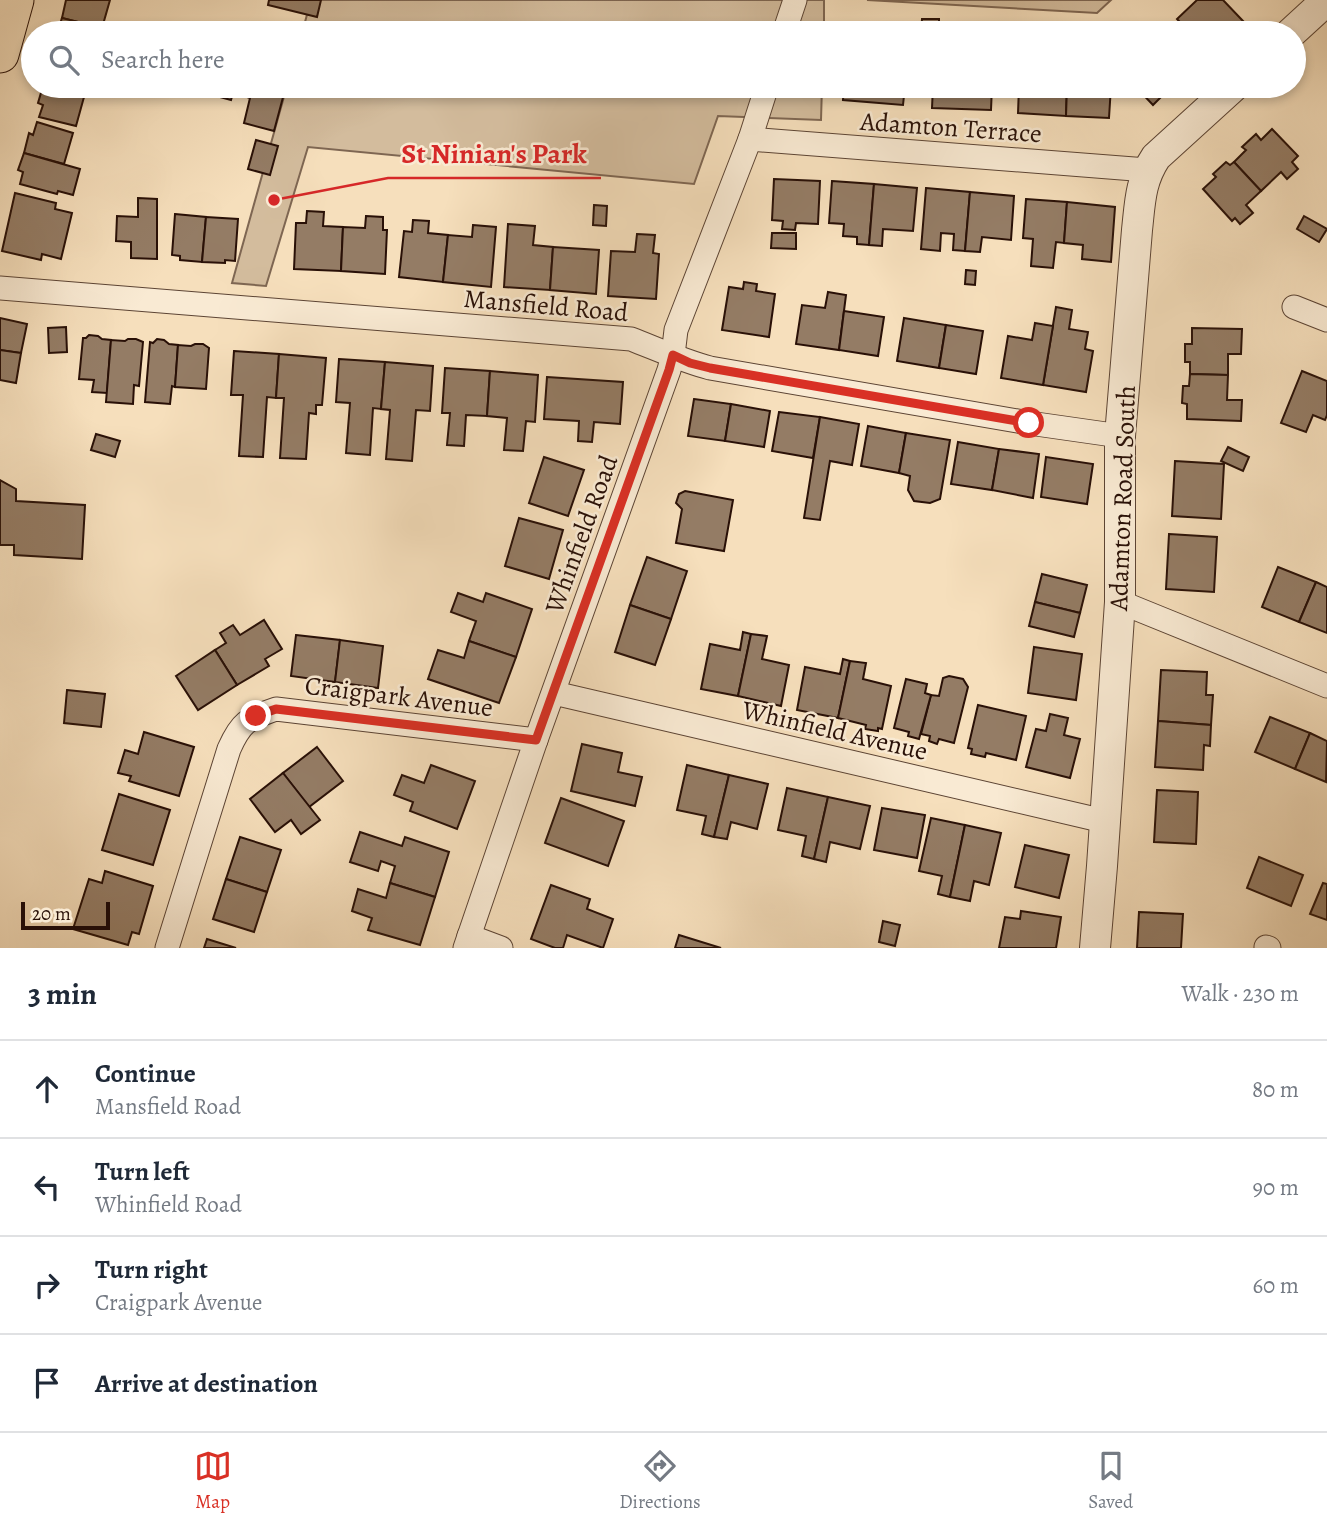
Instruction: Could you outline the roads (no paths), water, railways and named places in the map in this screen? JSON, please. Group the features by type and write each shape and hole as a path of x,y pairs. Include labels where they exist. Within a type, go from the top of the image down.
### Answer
{"main road":[{"path":"0,54 15,0"}],"street":[{"path":"788,21 795,0"},
{"path":"1304,21 1327,0"},
{"name":"Whinfield Road","path":"467,942 536,740 669,370 676,330 750,139 763,98"},
{"name":"Adamton Road South","path":"1095,948 1120,602 1120,436 1142,190 1147,170 1166,147 1221,98"},
{"name":"Adamton Terrace","path":"750,139 1147,170"},
{"name":"Mansfield Road","path":"0,289 631,340 710,368 1120,436"},
{"path":"1294,307 1327,320"},
{"path":"1120,602 1327,686"},
{"name":"Whinfield Avenue","path":"554,693 1104,821"},
{"name":"Craigpark Avenue","path":"167,948 229,749 237,732 247,720 276,709 536,740"},
{"path":"467,942 501,948"}],"place":[{"name":"St Ninian's Park","path":"274,200"}]}
